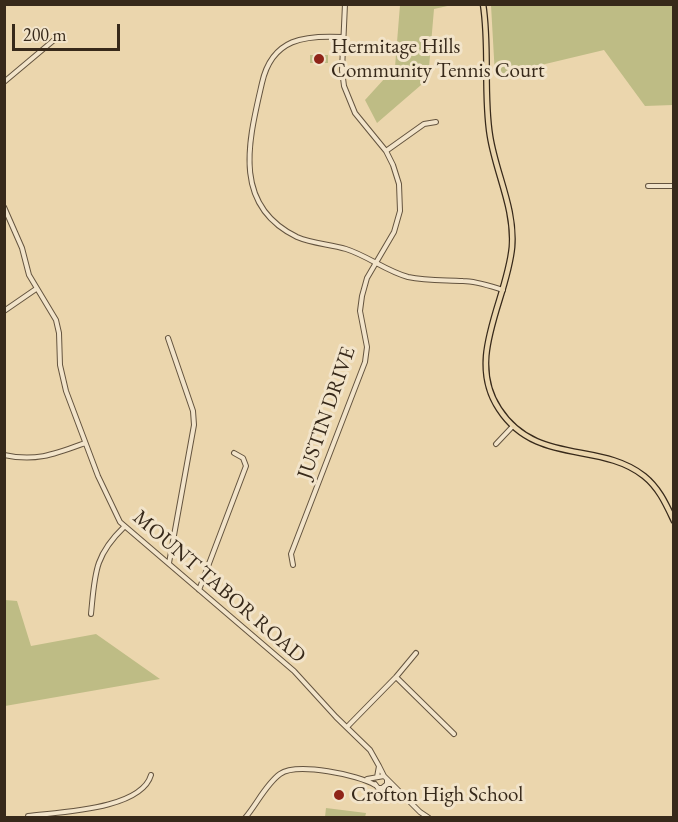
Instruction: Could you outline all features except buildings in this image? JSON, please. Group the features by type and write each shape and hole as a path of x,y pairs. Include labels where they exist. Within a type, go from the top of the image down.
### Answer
{"main road":[{"path":"483,4 490,136 506,190 512,224 510,259 487,349 485,370 488,387 494,402 513,426 538,443 619,463 640,473 660,493 674,521"}],"street":[{"name":"JUSTIN DRIVE","path":"293,565 291,554 367,353 360,303 364,286 390,239 400,211 399,184 393,165 386,151 360,121 346,95 342,70 345,4"},
{"path":"4,82 60,35"},
{"path":"343,37 303,37 284,47 272,60 262,83 249,148 249,169 258,199 266,212 282,228 303,239 348,249 408,277 435,281 474,282 503,290"},
{"path":"386,151 424,124 436,122"},
{"path":"648,186 674,186"},
{"name":"MOUNT TABOR ROAD","path":"4,207 22,248 29,275 54,314 58,325 61,373 85,443 113,508 124,527 282,660 370,750 385,778"},
{"path":"4,311 36,289"},
{"path":"168,338 193,411 194,425 168,564"},
{"path":"496,444 513,426"},
{"path":"4,455 21,459 43,458 85,443"},
{"path":"199,590 246,466 243,458 234,453"},
{"path":"91,614 97,564 108,545 124,527"},
{"path":"347,727 416,653"},
{"path":"396,677 454,734"},
{"path":"375,785 379,766"},
{"path":"245,818 275,778 288,770 308,770 366,779 385,778 429,818"},
{"path":"28,816 106,805 124,799 145,786 151,775"},
{"path":"384,787 385,778"},
{"path":"366,779 378,788 398,789"},
{"path":"81,809 82,818"}],"shaded area":[{"path":"400,5 452,5 434,9 428,79 377,123 365,100 395,67"},
{"path":"491,5 673,5 673,105 645,106 604,50 495,76"},
{"name":"Hermitage Hills Community Tennis Court","path":"310,55 328,55 328,63 310,63"},
{"path":"5,600 17,601 31,646 96,634 160,679 5,706"},
{"path":"326,808 366,813 365,817 325,817"}],"place":[{"name":"Hermitage Hills Community Tennis Court","path":"319,59"},
{"name":"Crofton High School","path":"339,795"}]}
